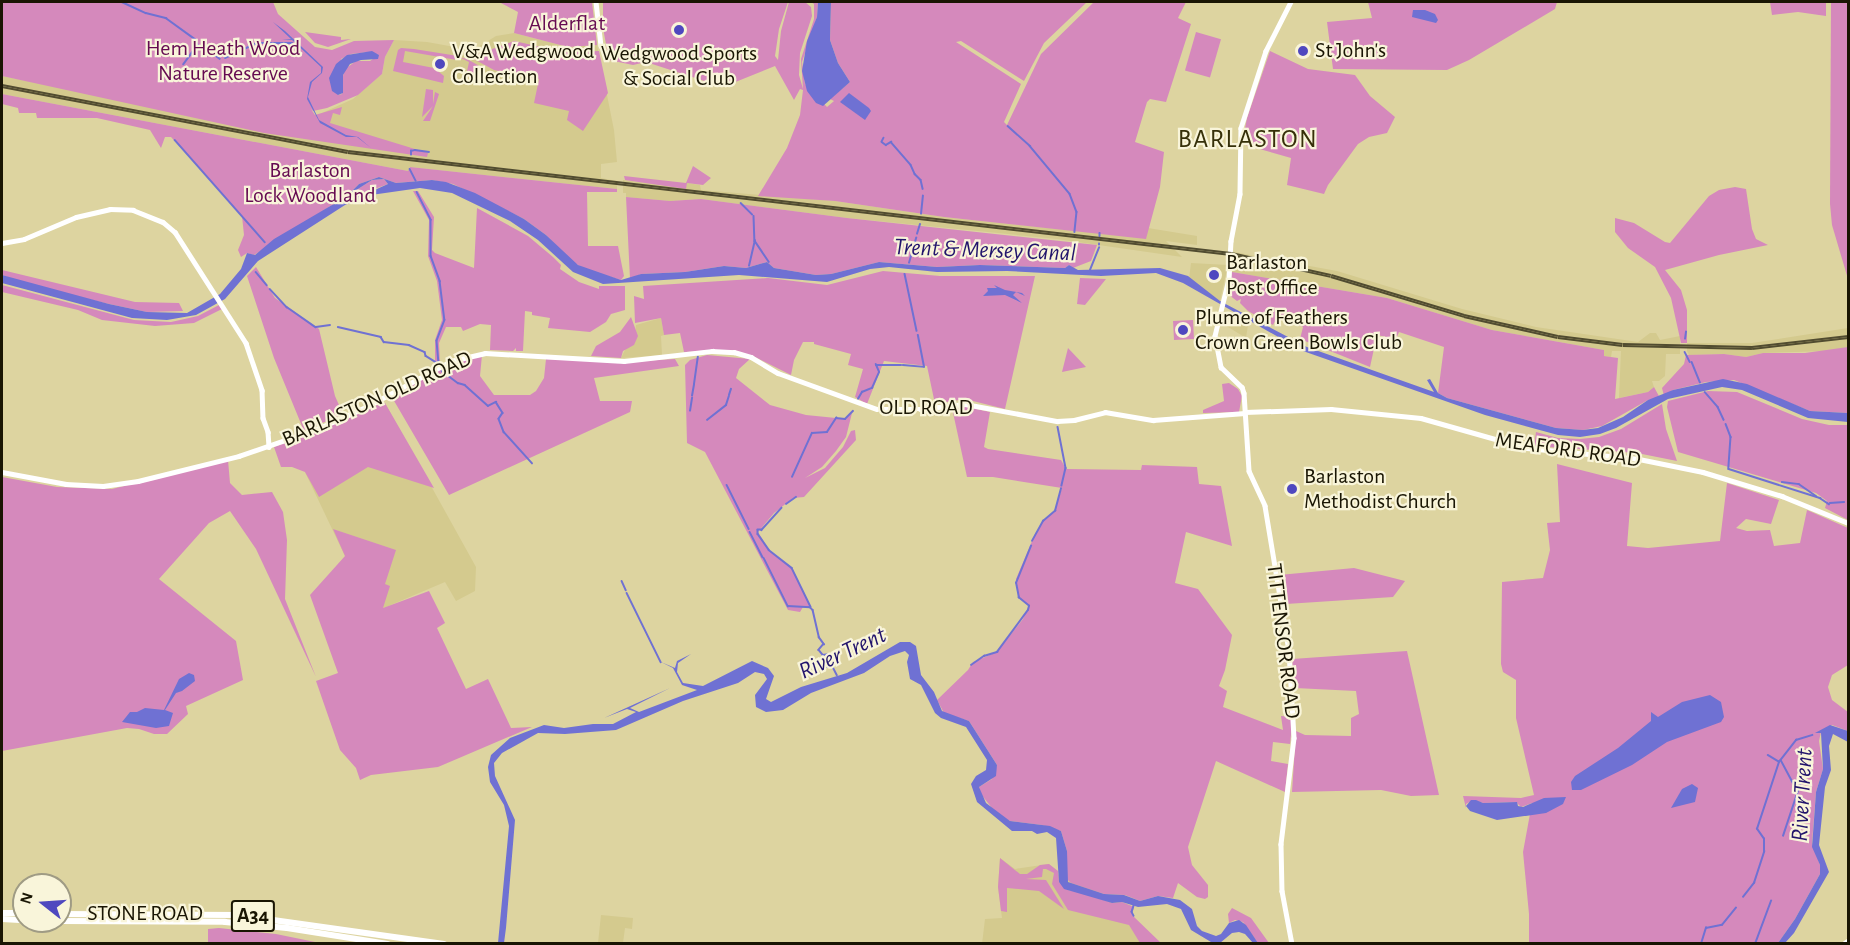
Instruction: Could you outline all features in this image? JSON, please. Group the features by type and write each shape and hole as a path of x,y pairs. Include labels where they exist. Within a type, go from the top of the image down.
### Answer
{"highway":[{"name":"STONE ROAD","path":"72,914 237,915 444,944"},
{"name":"STONE ROAD","path":"72,921 234,922 388,944"}],"street":[{"path":"596,2 601,46"},
{"name":"TITTENSOR ROAD","path":"1291,2 1270,42 1241,128 1240,194 1224,301 1215,336 1218,358 1224,372 1242,387 1247,462 1252,483 1265,506 1284,615 1295,713 1292,764 1281,844 1282,891 1292,944"},
{"path":"2,243 24,239 96,210 133,210 153,216 175,232 250,351 262,390 263,418 269,447"},
{"name":"OLD ROAD","path":"543,356 624,360 712,351 734,352 751,357 784,376 877,410 965,404 1057,422 1105,412 1153,420 1245,412"},
{"name":"BARLASTON OLD ROAD","path":"2,472 66,484 120,485 269,447 340,420 466,356 491,353 543,356"},
{"name":"MEAFORD ROAD","path":"1245,412 1302,409 1394,414 1431,420 1498,442 1534,450 1670,464 1782,496 1848,524"}],"shaded area":[{"path":"818,2 831,2 830,40 838,63 850,82 823,106 816,103 807,91 802,71 807,41 817,17"},
{"path":"1413,10 1425,10 1435,14 1438,20 1436,23 1412,17"},
{"path":"273,22 323,67 322,73 312,82 308,97 319,120 346,135 358,137 371,148 357,137 346,137 320,123 307,99 310,82 321,73 321,67 292,40 282,39 291,39"},
{"path":"514,33 568,47 597,45 614,130 617,162 601,164 601,178 617,181 617,189 410,167 408,171 2,94 2,76 150,105 320,124 322,113 353,99 382,74 385,57 394,40 427,42 466,49 478,47 496,36"},
{"path":"372,51 379,55 378,59 361,60 350,64 343,75 343,93 338,95 332,91 329,78 336,64 347,55"},
{"path":"849,93 871,111 865,120 840,102"},
{"path":"379,177 396,183 432,180 446,182 475,193 524,219 546,235 578,265 621,280 641,274 685,272 724,266 746,268 767,262 774,268 816,275 831,274 879,262 937,267 980,265 1065,268 1069,265 1078,270 1160,268 1188,276 1220,301 1307,347 1434,392 1427,380 1430,379 1438,393 1447,398 1556,428 1583,430 1598,428 1623,417 1648,400 1673,390 1723,379 1747,384 1810,411 1848,413 1848,422 1808,418 1742,390 1722,387 1668,399 1616,428 1600,434 1580,437 1558,435 1485,415 1303,351 1183,283 1156,273 1101,276 1007,271 937,272 889,267 870,269 827,282 739,275 603,284 573,272 538,240 510,221 452,193 420,188 371,195 345,205 258,261 225,299 196,315 167,320 132,318 2,283 2,275 147,312 187,313 220,294 241,269 247,253 255,255 274,239 332,205 388,184 384,179 372,180 347,196 359,184"},
{"path":"623,180 686,187 687,183 700,185 701,190 835,201 944,217 1145,238 1148,228 1197,236 1197,245 1166,241 1182,257 1057,239 847,218 701,199 670,201 626,197 626,193 623,193"},
{"path":"1234,252 1337,271 1462,309 1536,327 1638,342 1650,333 1656,333 1660,340 1680,336 1680,354 1666,354 1665,376 1659,381 1652,381 1654,387 1648,392 1619,398 1621,351 1612,351 1611,357 1604,356 1604,350 1492,330 1387,298 1232,272"},
{"path":"1191,263 1228,265 1220,301 1189,279"},
{"path":"994,285 1022,293 1025,296 1016,292 1013,295 1022,303 1005,295 983,296 988,291 987,288 997,288"},
{"path":"1223,311 1248,325 1246,338 1220,322"},
{"path":"661,318 664,335 661,336 662,355 621,358 626,348 634,345 636,325"},
{"path":"1848,328 1848,347 1828,351 1763,353 1746,357 1724,354 1689,355 1687,351 1687,343 1752,343"},
{"path":"382,403 385,403 476,567 475,591 456,601 445,582 372,613 305,472"},
{"path":"900,642 910,642 916,646 921,675 934,692 942,711 969,721 997,765 996,776 979,787 986,803 1010,821 1050,826 1061,831 1067,851 1068,882 1104,894 1124,895 1140,901 1158,896 1180,900 1192,909 1197,926 1202,931 1216,936 1221,934 1229,923 1239,920 1246,925 1258,943 1253,943 1245,934 1239,932 1232,933 1220,943 1211,942 1191,930 1181,909 1167,904 1138,907 1122,902 1112,903 1064,889 1059,882 1056,838 1047,832 1037,834 1032,831 1012,831 977,802 971,784 976,776 986,770 987,760 966,727 941,718 935,713 921,685 910,679 907,662 909,655 905,651 890,656 864,673 811,693 783,710 766,712 756,707 755,695 767,679 764,674 755,672 738,683 683,701 616,730 565,734 538,733 502,753 494,763 495,776 515,820 504,943 498,943 509,826 504,805 490,782 488,767 491,755 510,738 544,725 564,728 613,724 636,712 627,709 604,718 670,688 630,708 639,712 697,690 682,685 673,668 661,662 675,668 677,661 691,654 678,663 677,672 683,683 703,686 752,661 768,668 774,676 766,699 771,702 801,687 847,673"},
{"path":"189,673 194,675 195,681 176,693 165,710 173,713 169,726 156,728 122,722 130,712 137,712 145,708 164,710 179,679"},
{"path":"1710,695 1721,702 1724,717 1721,722 1667,742 1632,765 1581,790 1572,790 1571,782 1575,776 1618,748 1651,721 1651,712 1658,717 1682,702"},
{"path":"1830,725 1848,731 1848,742 1833,734 1829,746 1831,770 1825,787 1819,845 1829,872 1794,933 1785,943 1778,943 1795,919 1820,874 1820,865 1812,847 1816,792 1823,769 1821,733 1815,733"},
{"path":"1692,784 1698,788 1695,802 1671,808 1682,789"},
{"path":"1566,797 1563,804 1546,813 1497,820 1470,811 1466,806 1471,800 1476,800 1483,803 1517,802 1518,806 1523,807 1544,798"},
{"path":"1000,858 1015,869 1049,864 1059,875 1132,906 1130,914 1152,944 982,944 985,919 1002,918 998,887"},
{"path":"601,915 633,918 632,929 625,928 623,943 598,943"}],"green space":[{"name":"Hem Heath Wood Nature Reserve","path":"2,2 273,2 278,14 315,47 332,50 354,41 394,40 385,57 382,74 358,95 327,108 313,111 311,109 315,115 342,107 340,115 333,113 330,123 428,153 427,157 264,133 2,76","holes":["369,52 379,55 370,61 356,61 345,69 342,94 338,95 341,59 351,54"]},
{"name":"Alderflat","path":"499,2 592,2 597,45 568,47 514,33 518,12"},
{"path":"603,2 788,2 779,29 775,56 778,60 781,31 789,2 805,2 811,7 812,16 800,53 799,75 803,89 801,59 814,19 814,4 811,2 818,2 817,17 802,62 805,84 827,107 834,101 830,99 850,82 838,63 830,40 831,2 1087,2 1044,43 1024,81 961,41 956,42 1021,84 1004,122 1007,125 1041,54 1094,2 1186,2 1178,18 1191,24 1166,102 1150,99 1147,102 1135,142 1164,152 1160,187 1146,239 944,217 835,201 758,196 787,148 800,115 803,90 800,89 794,100 775,66 723,87 646,62 633,65 609,60 603,28"},
{"path":"1368,2 1557,2 1555,9 1469,60 1447,70 1333,69 1327,22 1372,18"},
{"path":"1770,2 1826,2 1826,16 1798,12 1772,15"},
{"path":"1831,2 1848,2 1848,279 1832,225 1830,204"},
{"path":"305,32 341,37 341,40 351,39 328,47 315,43"},
{"path":"1196,32 1221,39 1210,78 1185,70"},
{"path":"514,41 564,52 599,51 608,93 583,131 567,120 569,111 534,103 539,79 494,70 470,57"},
{"path":"401,48 458,56 457,60 405,51 403,62 434,68 444,76 443,83 393,71 398,50"},
{"path":"1270,51 1308,69 1355,75 1370,96 1395,117 1387,133 1369,137 1358,144 1324,194 1287,185 1291,158 1242,144 1247,118"},
{"path":"459,57 483,68 481,79 466,76 469,62"},
{"path":"426,89 433,90 433,104 435,92 439,94 430,121 423,121 433,106 422,117"},
{"name":"Barlaston Lock Woodland","path":"2,94 408,171 410,167 617,189 617,192 587,192 588,246 618,246 624,276 621,280 585,269 571,261 546,235 524,219 453,184 432,180 396,183 379,177 359,184 347,196 372,180 384,179 388,184 332,205 254,255 247,253 241,257 238,250 244,235 242,216 171,137 165,137 161,148 150,130 97,118 37,118 36,113 19,113 18,108 2,104"},
{"path":"693,166 711,178 703,185 687,183 686,189 625,180 624,176 686,183"},
{"path":"1735,187 1746,189 1752,229 1756,239 1768,245 1719,255 1665,270 1681,290 1687,310 1687,343 1681,343 1671,298 1655,267 1628,248 1615,232 1615,218 1634,223 1670,243 1709,196 1719,190"},
{"path":"413,191 418,191 434,217 432,250 435,253 474,268 477,208 528,236 561,265 560,269 579,282 599,289 599,286 625,286 625,310 611,314 606,322 590,332 548,328 550,318 532,315 532,312 525,311 523,351 516,351 516,348 513,351 490,350 491,325 480,324 463,331 461,327 446,327 439,343 440,364 435,365 435,340 442,320 437,281 428,256 429,220"},
{"path":"626,197 670,201 701,199 847,218 1097,245 1091,261 1073,268 1069,265 1065,268 980,265 937,267 879,262 831,274 816,275 774,268 767,262 746,268 724,266 685,272 641,274 630,279"},
{"path":"256,267 275,298 319,329 335,396 343,414 304,431 274,358 247,276"},
{"path":"2,270 135,302 179,303 183,311 147,312 109,304 34,286 2,275"},
{"path":"883,271 940,276 1035,276 1005,409 965,399 935,404 927,366 884,361 867,404 855,397 863,369 848,365 851,354 814,344 814,342 803,342 794,360 791,375 755,357 733,350 684,352 680,333 664,335 661,318 635,323 634,296 644,299 643,286 768,278 827,285"},
{"path":"1232,272 1387,298 1492,330 1604,350 1604,356 1618,358 1615,399 1648,392 1654,387 1660,398 1648,400 1602,426 1583,430 1556,428 1447,398 1438,393 1444,347 1399,332 1396,339 1377,335 1370,367 1300,339 1303,327 1278,316 1273,325 1248,311 1240,303 1241,299 1237,301 1229,295"},
{"path":"1080,278 1106,279 1085,305 1077,304"},
{"path":"2,285 134,320 171,322 198,316 219,305 222,309 194,323 155,326 102,320 78,310 2,292"},
{"path":"631,317 638,336 634,345 623,351 621,358 591,356 596,346 620,332"},
{"name":"Plume of Feathers Crown Green Bowls Club","path":"1193,320 1194,339 1174,340 1173,321"},
{"path":"1848,347 1848,413 1810,411 1734,380 1706,382 1673,390 1664,396 1662,388 1684,364 1686,355 1724,354 1746,357 1763,353 1805,353"},
{"path":"1068,348 1086,367 1062,372"},
{"path":"482,355 480,376 494,395 530,395 536,391 544,378 546,359 624,362 675,359 679,366 594,378 600,401 632,401 630,412 449,495 393,399 400,391 451,364"},
{"path":"707,355 750,359 739,369 736,378 770,405 806,415 846,419 852,413 846,437 836,451 822,467 805,478 825,468 843,447 851,431 855,430 856,440 804,497 793,498 774,513 758,532 769,550 792,568 811,607 803,607 800,612 788,610 705,452 687,443 685,365 690,360"},
{"path":"1229,383 1238,389 1242,396 1239,412 1203,413 1203,410 1224,401 1222,384"},
{"path":"1708,391 1737,392 1802,419 1829,425 1848,425 1848,520 1825,508 1827,501 1816,493 1678,452 1667,407 1668,401"},
{"path":"385,403 434,488 368,467 319,497 305,472 292,467 281,467 274,447 338,423"},
{"path":"1662,404 1666,429 1677,461 1637,453 1534,446 1536,432 1558,438 1599,437 1621,429"},
{"path":"962,406 990,412 984,447 988,449 1061,460 1066,469 1141,470 1142,465 1197,467 1199,484 1221,486 1232,546 1186,532 1175,583 1198,589 1232,635 1225,670 1219,686 1227,691 1223,707 1283,730 1281,716 1293,717 1290,744 1273,742 1271,761 1288,764 1285,792 1216,761 1188,847 1192,865 1208,885 1208,897 1205,899 1197,897 1178,883 1173,898 1158,896 1140,901 1125,895 1104,894 1071,883 1066,878 1067,851 1061,831 1042,825 1010,821 996,813 980,793 979,787 992,779 997,765 969,721 944,713 937,700 968,670 973,662 997,652 1023,619 1029,606 1019,598 1016,579 1035,534 1043,521 1055,510 1062,488 993,477 967,477 952,408"},
{"path":"228,460 230,483 242,495 272,492 283,512 287,540 285,599 316,677 256,549 230,511 209,523 159,579 236,641 243,680 186,706 188,714 167,734 154,734 127,728 2,751 2,477 57,487 112,489"},
{"path":"1557,464 1632,483 1627,546 1648,548 1720,541 1727,483 1779,500 1771,524 1746,519 1736,528 1747,531 1770,530 1774,546 1800,543 1807,510 1848,528 1848,665 1832,675 1828,687 1832,700 1848,712 1848,731 1832,725 1821,732 1819,741 1823,769 1816,792 1812,843 1820,865 1820,874 1795,919 1778,943 1529,943 1529,914 1523,852 1532,803 1521,807 1516,802 1483,803 1473,800 1466,804 1466,808 1463,796 1521,798 1534,795 1516,718 1516,680 1503,672 1501,664 1502,582 1543,578 1550,550 1547,523 1560,522"},
{"path":"333,529 396,550 385,584 390,586 383,608 429,591 445,623 437,628 466,689 488,679 511,728 532,727 438,767 371,775 360,780 356,768 340,750 316,681 338,673 310,595 345,556"},
{"path":"1354,568 1405,581 1393,597 1286,604 1279,575"},
{"path":"1407,651 1439,795 1411,796 1381,790 1292,792 1296,731 1305,735 1351,736 1351,718 1359,714 1356,691 1295,688 1292,659"},
{"path":"1000,858 1020,874 1027,874 1040,865 1049,864 1058,871 1059,882 1068,890 1112,903 1122,902 1134,907 1132,915 1161,943 1140,943 1129,925 1068,910 1052,884 1054,873 1046,869 1043,869 1042,877 1026,879 1046,880 1064,909 1039,891 1007,888 1007,912 1001,911 998,887"},
{"path":"1232,908 1251,918 1269,943 1258,943 1243,922 1235,920 1229,923 1228,914"},
{"path":"219,928 276,934 320,943 208,943 208,929"}],"waterway":[{"path":"122,2 146,13 166,18 195,39 198,45 184,64"},
{"path":"225,58 257,43 292,43"},
{"path":"203,46 220,59"},
{"name":"Trent & Mersey Canal","path":"1008,126 1030,146 1070,194 1077,212 1075,232"},
{"path":"884,138 882,142 886,145 891,142 911,165 921,180 923,189"},
{"path":"175,140 265,242"},
{"path":"411,155 411,151 415,150 429,152"},
{"path":"410,169 416,181"},
{"path":"417,192 431,220 431,256 440,281 445,320 437,341 439,365"},
{"path":"921,214 923,196"},
{"path":"741,203 752,214"},
{"path":"754,216 755,241 769,262"},
{"name":"Trent & Mersey Canal","path":"917,234 920,224"},
{"name":"Trent & Mersey Canal","path":"909,263 916,238"},
{"path":"749,266 755,241"},
{"path":"1090,270 1099,248"},
{"path":"256,272 267,285"},
{"name":"Trent & Mersey Canal","path":"905,274 917,331"},
{"path":"270,289 287,307 316,327 330,325"},
{"path":"338,327 381,337 384,342 409,345 425,352 426,356 439,364"},
{"path":"1685,339 1686,332"},
{"path":"903,365 924,367 918,336"},
{"path":"1685,352 1690,362"},
{"path":"694,384 698,357"},
{"path":"1692,362 1700,382"},
{"path":"858,399 862,392 872,388 879,372 876,365 901,365"},
{"path":"442,371 458,383 465,385 488,406 496,402 503,413 499,419 504,432 532,463"},
{"path":"692,396 694,385"},
{"path":"729,395 731,389"},
{"path":"1705,392 1718,407 1724,420"},
{"path":"707,420 726,405 729,396"},
{"path":"690,411 692,398"},
{"path":"792,477 812,433 827,432 836,418 845,419 853,411"},
{"path":"1726,424 1731,437 1729,469 1820,498 1829,504"},
{"path":"1058,427 1066,468 1062,486"},
{"path":"1782,482 1799,484 1816,496"},
{"path":"727,485 749,529"},
{"path":"1032,541 1043,521 1055,511 1061,489"},
{"path":"786,504 796,497"},
{"path":"1830,503 1844,502"},
{"path":"782,508 762,530 758,530 758,534 769,550 792,568 811,607"},
{"path":"750,532 763,557"},
{"path":"971,665 984,656 997,652 1028,610 1029,606 1019,598 1016,583 1031,546"},
{"name":"River Trent","path":"764,558 788,606 810,607 813,610 819,637 824,644 819,650 823,655 829,654 827,667 833,667 837,675"},
{"path":"622,581 626,590"},
{"path":"627,593 661,662"},
{"name":"River Trent","path":"1743,897 1754,883 1764,852 1764,839 1757,829 1779,762 1796,740 1812,735"},
{"path":"1768,755 1778,761"},
{"name":"River Trent","path":"1781,760 1797,790"},
{"name":"River Trent","path":"1783,836 1807,764"},
{"path":"1755,944 1771,901"},
{"path":"1134,906 1132,912 1134,916"},
{"path":"1701,944 1706,928 1722,925 1736,908"}],"railway":[{"path":"2,86 348,152 1231,254 1331,276 1464,316 1558,337 1623,345 1752,348 1848,337"}],"place":[{"name":"Wedgwood Sports & Social Club","path":"679,30"},
{"name":"St John's","path":"1303,51"},
{"name":"V&A Wedgwood Collection","path":"440,64"},
{"name":"Barlaston Post Office","path":"1214,275"},
{"name":"Plume of Feathers Crown Green Bowls Club","path":"1183,330"},
{"name":"Barlaston Methodist Church","path":"1292,489"}],"district":[{"name":"BARLASTON","path":"1248,140"}]}
